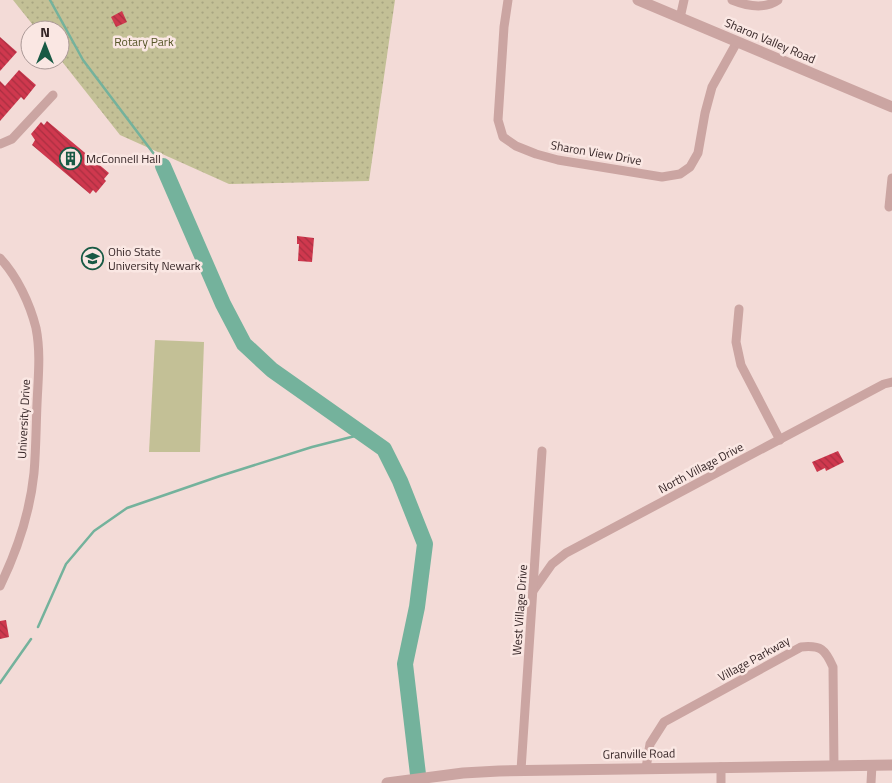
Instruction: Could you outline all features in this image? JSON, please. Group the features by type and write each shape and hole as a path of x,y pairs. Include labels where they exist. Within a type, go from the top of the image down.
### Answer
{"street":[{"name":"Sharon View Drive","path":"508,0 504,27 498,120 503,137 516,146 558,160 662,177 680,174 690,167 698,152 712,87 737,42"},
{"name":"Sharon Valley Road","path":"638,0 892,107"},
{"path":"680,18 684,0"},
{"path":"732,0 758,7 778,0"},
{"path":"0,144 12,139 53,95"},
{"path":"890,207 892,178"},
{"name":"University Drive","path":"0,258 9,267 30,308 36,329 39,358 34,474 26,513 14,554 0,586"},
{"path":"739,309 736,342 741,365 780,440"},
{"name":"North Village Drive","path":"533,591 552,564 566,553 884,384 892,382"},
{"name":"West Village Drive","path":"521,770 542,452"},
{"name":"Village Parkway","path":"646,768 650,744 664,722 801,647 816,646 827,652 833,667 834,766"},
{"path":"872,765 872,783"},
{"name":"Granville Road","path":"390,782 463,773 521,770 892,765"},
{"path":"721,766 721,783"}],"green space":[{"name":"Rotary Park","path":"13,0 395,0 369,181 229,184 120,135 69,70 70,20 29,20"},
{"path":"155,340 204,342 200,452 149,452"}],"building":[{"path":"122,11 127,22 116,27 111,17"},
{"path":"0,37 17,52 0,71"},
{"path":"19,70 36,85 24,100 21,97 0,121 0,81 5,86"},
{"name":"McConnell Hall","path":"47,121 109,173 104,179 106,181 96,193 93,190 90,194 32,145 35,140 31,134 41,122 44,125"},
{"path":"297,236 314,238 312,262 298,261 299,244 297,244"},
{"path":"838,451 844,462 826,471 825,468 817,472 812,462"},
{"path":"6,620 9,637 0,639 0,621"}],"waterway":[{"path":"50,0 83,60 163,166"},
{"path":"163,166 223,304 244,344 272,370 384,449 400,481 425,544 417,607 405,664 419,783"},
{"path":"38,627 66,564 94,531 127,508 312,447 363,434"},
{"path":"0,683 31,639"}],"place":[{"name":"McConnell Hall","path":"70,159"},
{"name":"Ohio State University Newark","path":"92,259"}]}
